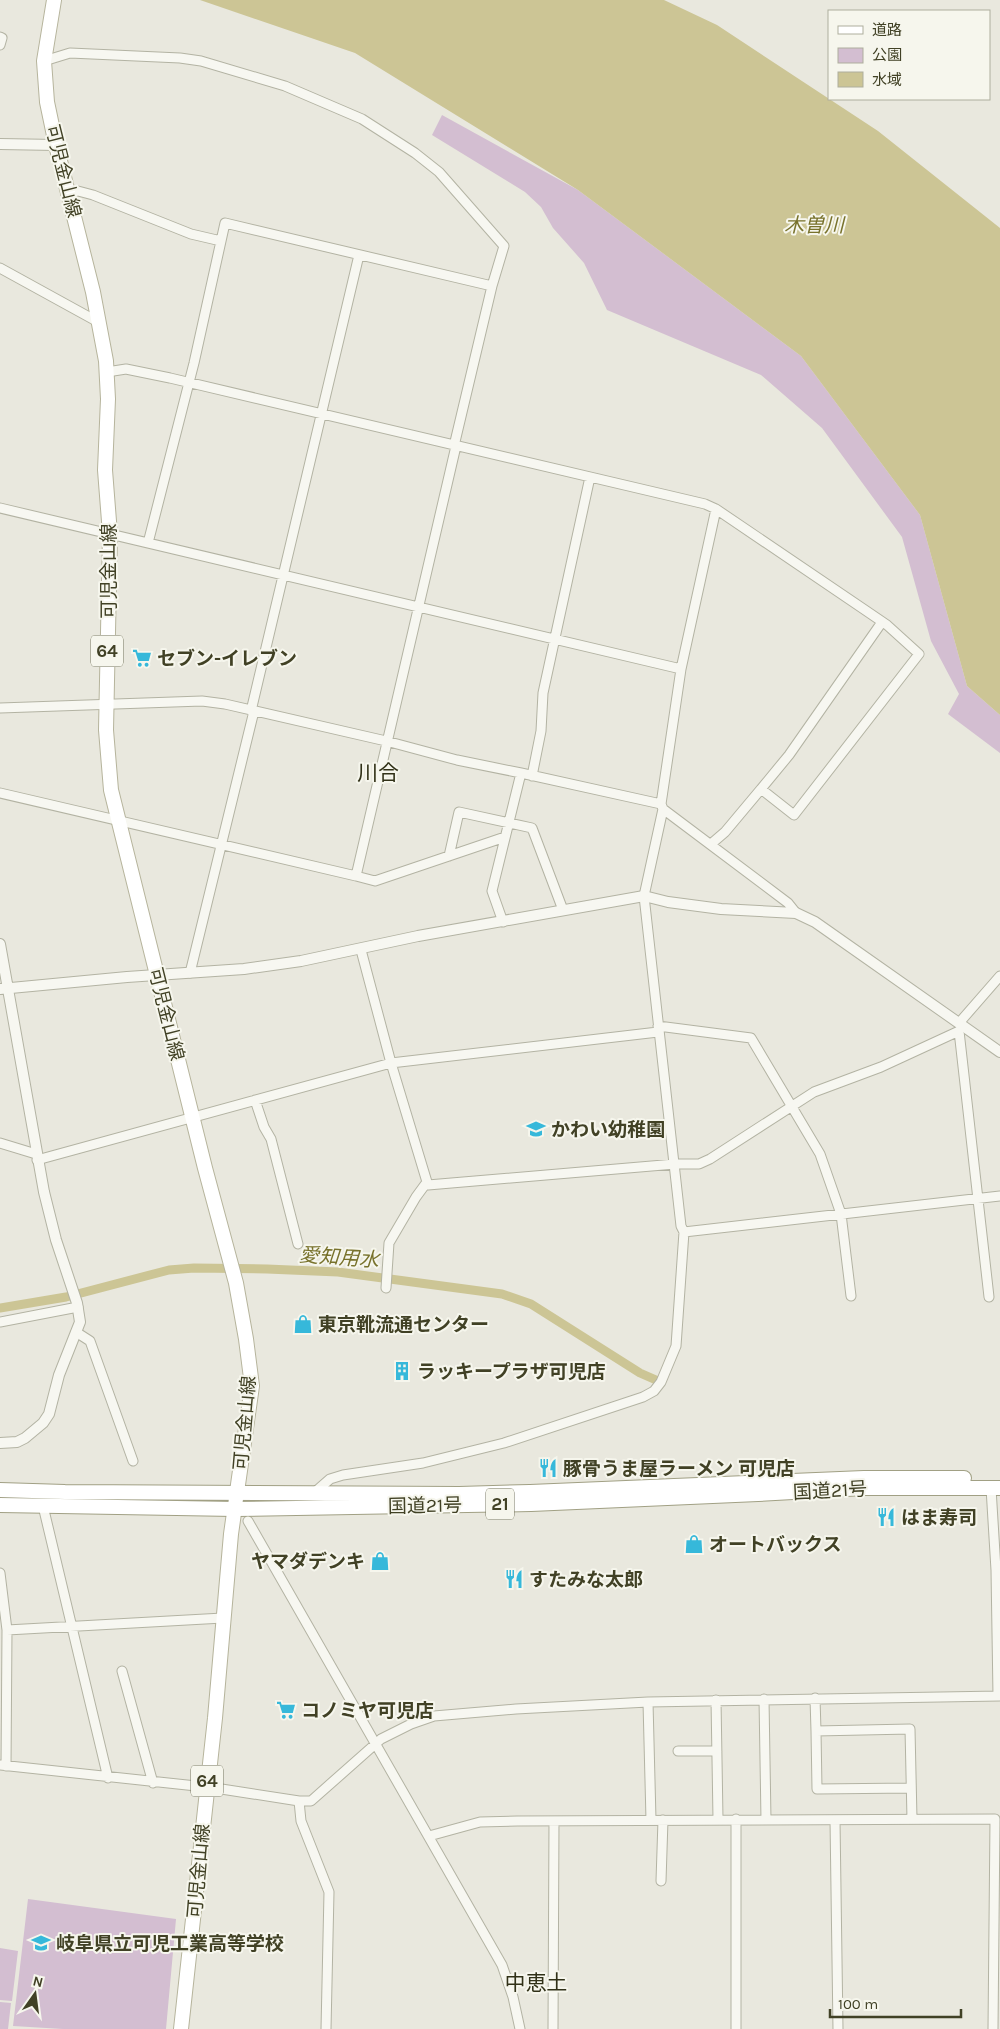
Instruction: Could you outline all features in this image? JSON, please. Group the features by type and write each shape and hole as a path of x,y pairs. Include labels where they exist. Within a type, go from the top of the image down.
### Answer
{"main road":[{"name":"可児金山線","path":"54,0 44,61 47,102 100,323 107,372 108,399 105,470 110,534 106,674 108,760 118,820 236,1283 252,1386 235,1509 196,1902 181,2029"},
{"name":"国道21号","path":"0,1490 65,1492 494,1493 864,1478 997,1485"},
{"name":"国道21号","path":"0,1505 235,1509 531,1504 864,1488 997,1485"}],"street":[{"path":"0,37 2,38 0,45"},
{"path":"44,61 70,53 147,55 201,61 284,86 362,119 415,153 439,172 504,246 492,286 356,876"},
{"path":"0,144 56,145"},
{"path":"68,193 78,191 93,195 192,234 221,241"},
{"path":"148,542 225,224 492,286"},
{"path":"190,973 222,846 358,255"},
{"path":"0,268 100,323"},
{"path":"107,372 126,369 188,382 705,504 716,509 882,622 918,654 794,815 761,789"},
{"path":"532,776 541,731 543,693 590,477"},
{"path":"0,508 681,669"},
{"path":"314,1493 330,1479 343,1475 423,1463 504,1443 582,1418 654,1391 661,1382 676,1346 684,1232 681,1226 644,896 662,806 681,669 716,509"},
{"path":"711,844 725,832 761,789 823,707 882,622"},
{"path":"0,708 202,701 225,704 386,741 457,760 662,806 788,903 796,913"},
{"path":"502,922 492,891 521,773"},
{"path":"0,793 375,881 505,837"},
{"path":"449,856 460,812 532,828 563,910"},
{"path":"4,989 244,969 301,961 361,950 418,936 644,896 668,902 722,909 796,913 816,922 960,1027 1000,1052"},
{"path":"0,944 4,989 37,1157 56,1240 78,1305 80,1322 59,1375 49,1414 43,1423 31,1434 17,1442 0,1443"},
{"path":"361,950 391,1063 428,1185 675,1164 699,1164 710,1159 814,1092 881,1067 960,1027 1000,976"},
{"path":"960,1027 989,1297"},
{"path":"0,1143 37,1157 391,1063 658,1029 751,1038 820,1154 842,1214 851,1296"},
{"path":"255,1100 264,1127 271,1139 298,1244"},
{"path":"386,1288 389,1242 427,1182"},
{"path":"684,1232 1000,1196"},
{"path":"0,1322 78,1305"},
{"path":"76,1332 90,1341 134,1461"},
{"path":"0,1573 8,1630 3,1766 206,1787 299,1801 311,1801 381,1739 411,1724 434,1716 516,1709 648,1702 999,1696 996,1570 997,1485"},
{"path":"43,1506 108,1778"},
{"path":"248,1522 502,1965 513,1997 520,2029"},
{"path":"8,1630 223,1618"},
{"path":"122,1671 153,1783"},
{"path":"815,1698 817,1789 911,1788"},
{"path":"764,1699 766,1820"},
{"path":"716,1700 718,1820"},
{"path":"648,1702 651,1820"},
{"path":"816,1731 910,1729 912,1820"},
{"path":"678,1751 717,1750"},
{"path":"299,1801 301,1821 328,1892 326,2029"},
{"path":"429,1836 480,1822 736,1819 996,1819 997,1971 993,2029"},
{"path":"736,1819 736,2029"},
{"path":"662,1881 663,1820"},
{"path":"835,1820 838,2029"},
{"path":"553,2029 554,1821"}],"green space":[{"path":"442,115 578,190 801,356 920,515 967,686 1000,715 1000,753 948,714 959,694 931,641 902,537 822,428 761,375 607,310 584,263 553,228 541,207 525,192 432,135"},
{"path":"28,1899 176,1919 166,2029 63,2029 13,2026"},
{"path":"0,1948 18,1951 12,2001 0,2000"},
{"path":"0,2002 11,2003 8,2029 0,2029"}],"water":[{"name":"木曽川","path":"200,0 664,0 717,25 828,98 828,100 831,100 878,131 1000,228 1000,715 967,686 920,515 801,356 578,190 355,53"}],"waterway":[{"name":"愛知用水","path":"0,1308 66,1297 169,1270 194,1268 338,1272 502,1294 531,1304 640,1373 656,1380"}],"place":[{"name":"セブン-イレブン","path":"142,658"},
{"name":"かわい幼稚園","path":"536,1129"},
{"name":"東京靴流通センター","path":"303,1324"},
{"name":"ラッキープラザ可児店","path":"402,1371"},
{"name":"豚骨うま屋ラーメン 可児店","path":"548,1468"},
{"name":"はま寿司","path":"886,1517"},
{"name":"オートバックス","path":"694,1544"},
{"name":"ヤマダデンキ","path":"380,1561"},
{"name":"すたみな太郎","path":"514,1579"},
{"name":"コノミヤ可児店","path":"286,1710"},
{"name":"岐阜県立可児工業高等学校","path":"41,1943"}],"district":[{"name":"川合","path":"378,773"},
{"name":"中恵土","path":"536,1983"}]}
